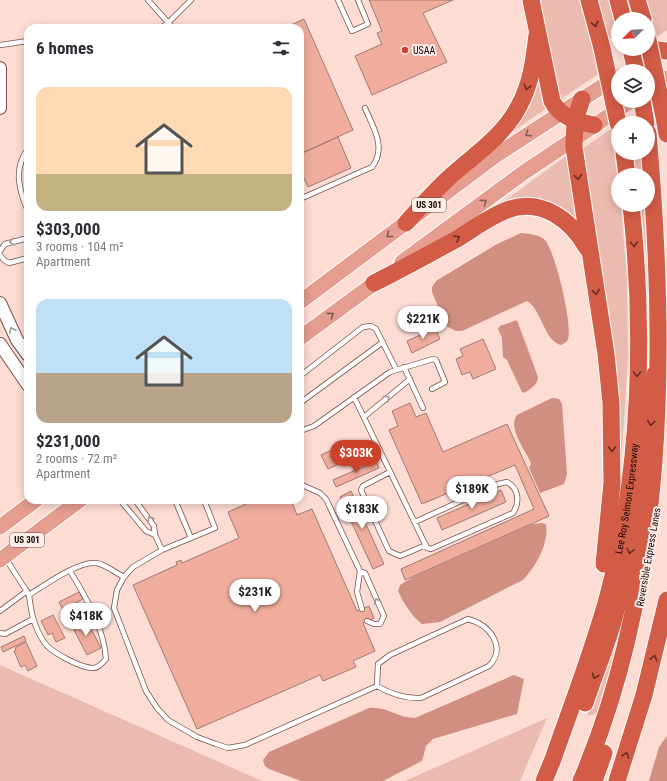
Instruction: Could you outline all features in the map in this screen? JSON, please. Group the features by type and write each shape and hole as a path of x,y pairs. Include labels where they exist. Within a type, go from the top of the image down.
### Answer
{"highway":[{"path":"531,0 537,35 552,101 568,116 594,124"},
{"path":"589,0 602,48 617,116"},
{"path":"618,0 621,12"},
{"path":"637,0 640,12"},
{"path":"406,222 450,177 502,132 511,120 523,100 531,75 537,35"},
{"path":"660,46 664,117 667,134"},
{"path":"568,116 582,99"},
{"path":"568,116 573,138 608,373 612,452 608,529 596,632"},
{"name":"Reversible Express Lanes","path":"581,781 604,739 615,706 638,611 656,515 662,452 666,360 665,301 659,214 652,160"},
{"path":"374,283 432,253 502,212 522,206 542,208 564,219 578,234 589,253"},
{"name":"Lee Roy Selmon Expressway","path":"544,781 555,754 571,722 607,598 625,508 634,436 638,323 631,212"},
{"path":"571,722 611,629 634,534 648,444 657,344 665,301"},
{"path":"617,781 644,695 665,616 667,600"},
{"path":"594,781 604,739"}],"main road":[{"path":"635,64 660,46"},
{"path":"655,86 667,78"},
{"path":"582,99 611,80"},
{"name":"US 301","path":"304,335 498,191 573,138 620,108"},
{"name":"US 301","path":"304,299 495,156 568,116"},
{"name":"US 301","path":"0,527 31,504"},
{"name":"US 301","path":"2,558 75,504"}],"street":[{"path":"0,68 0,108"},
{"path":"0,303 17,340 24,350"},
{"path":"0,344 24,379"}],"lane":[{"path":"148,0 168,23 191,0"},
{"path":"344,0 338,1 352,31 368,24 358,0"},
{"path":"0,45 24,42"},
{"path":"304,197 372,167 375,163 380,144 365,108"},
{"path":"24,156 18,174 19,186 24,200"},
{"path":"0,251 5,244 24,239"},
{"path":"0,255 9,263 24,259"},
{"path":"304,373 363,327 371,326 376,329 396,369"},
{"path":"304,400 383,342"},
{"path":"304,430 314,426 396,369 433,359 436,360 445,382 432,389"},
{"path":"404,367 423,408"},
{"path":"364,417 410,379"},
{"path":"354,397 426,545 431,549 513,513 517,506 518,497 512,485 507,482 498,484 415,522"},
{"path":"390,472 363,486 361,490 390,551 400,556 426,545"},
{"path":"304,486 320,493 326,499 360,571 357,592 362,609"},
{"path":"123,504 146,531 155,535"},
{"path":"138,504 154,526 155,535 162,550"},
{"path":"177,504 191,538"},
{"path":"206,504 215,528 162,550 133,567 124,577 117,590 114,608 146,691 157,708 168,720 197,737 228,748 245,745 377,686 400,696 421,698 489,666 495,660 496,653 494,637 487,628 479,622 468,619 390,655 378,664 377,686"},
{"path":"2,558 28,593 33,619 45,644 75,663 93,668 99,666 106,659 105,644 83,592 70,571"},
{"path":"0,610 28,593 88,563 98,563 124,577"},
{"path":"360,571 366,573 384,616 380,624 374,624 367,621"},
{"path":"0,633 5,634 33,619"}],"shaded area":[{"path":"535,0 579,0 600,73 559,100"},
{"path":"598,0 609,0 612,12 611,38 607,41"},
{"path":"647,0 667,0 667,30 657,37 655,30 655,12 650,12"},
{"path":"539,71 547,108 502,139"},
{"path":"611,129 611,160 615,160 616,168 611,168 611,212 622,212 627,278 628,357 621,464 616,464 579,151"},
{"path":"570,155 583,227 499,205 566,156"},
{"path":"633,160 643,160 645,168 634,168"},
{"path":"642,212 648,212 652,335 649,335 647,265"},
{"path":"521,233 543,238 554,258 566,304 569,331 567,341 561,345 551,338 536,311 527,301 462,331 456,331 446,326 432,292 432,287 436,281 497,244"},
{"path":"517,320 538,377 535,385 524,393 522,392 507,360 503,357 502,338 498,329 500,326"},
{"path":"552,398 559,399 562,404 567,474 564,484 540,493 529,468 531,464 517,437 514,425 517,415"},
{"path":"532,524 546,524 546,539 537,561 523,580 440,622 422,624 411,613 398,591 400,585 413,577"},
{"path":"624,602 627,614 598,713 587,716"},
{"path":"0,665 262,781 0,781"},
{"path":"514,675 524,679 517,714 433,739 426,746 422,761 383,781 301,781 269,769 265,766 263,760 269,752 369,708 381,709 415,718"},
{"path":"547,718 520,781 405,781"},
{"path":"667,736 667,781 649,781 659,747"}],"building":[{"name":"USAA","path":"369,0 453,0 423,13 447,62 372,95 355,56 382,44 377,33 382,31"},
{"path":"304,19 353,130 304,152 304,24 293,24"},
{"path":"338,137 351,168 308,187 304,178 304,152"},
{"path":"435,328 440,339 412,353 407,341"},
{"path":"483,339 496,369 473,379 470,372 462,375 456,359 463,356 460,349"},
{"path":"410,403 416,417 426,413 443,452 507,424 549,516 405,580 401,569 534,509 515,465 422,504 389,430 398,426 392,411"},
{"path":"360,441 365,452 328,469 321,455 347,443 349,446"},
{"path":"376,461 379,468 336,487 333,480"},
{"path":"501,490 506,502 442,530 437,518"},
{"path":"351,491 384,564 373,569 340,497"},
{"path":"246,504 293,504 297,515 312,509 357,611 369,606 374,618 363,623 375,651 353,661 356,667 323,681 320,675 197,729 133,585 177,565 176,562 181,560 182,563 239,538 228,512"},
{"path":"79,592 83,599 63,610 59,602"},
{"path":"53,615 65,638 56,642 52,633 48,635 41,621"},
{"path":"86,619 101,648 87,655 72,626"},
{"path":"24,636 26,641 3,652 1,647"},
{"path":"26,642 37,666 28,671 25,665 21,667 14,651 16,650 15,648"}],"place":[{"name":"USAA","path":"405,50"}]}
